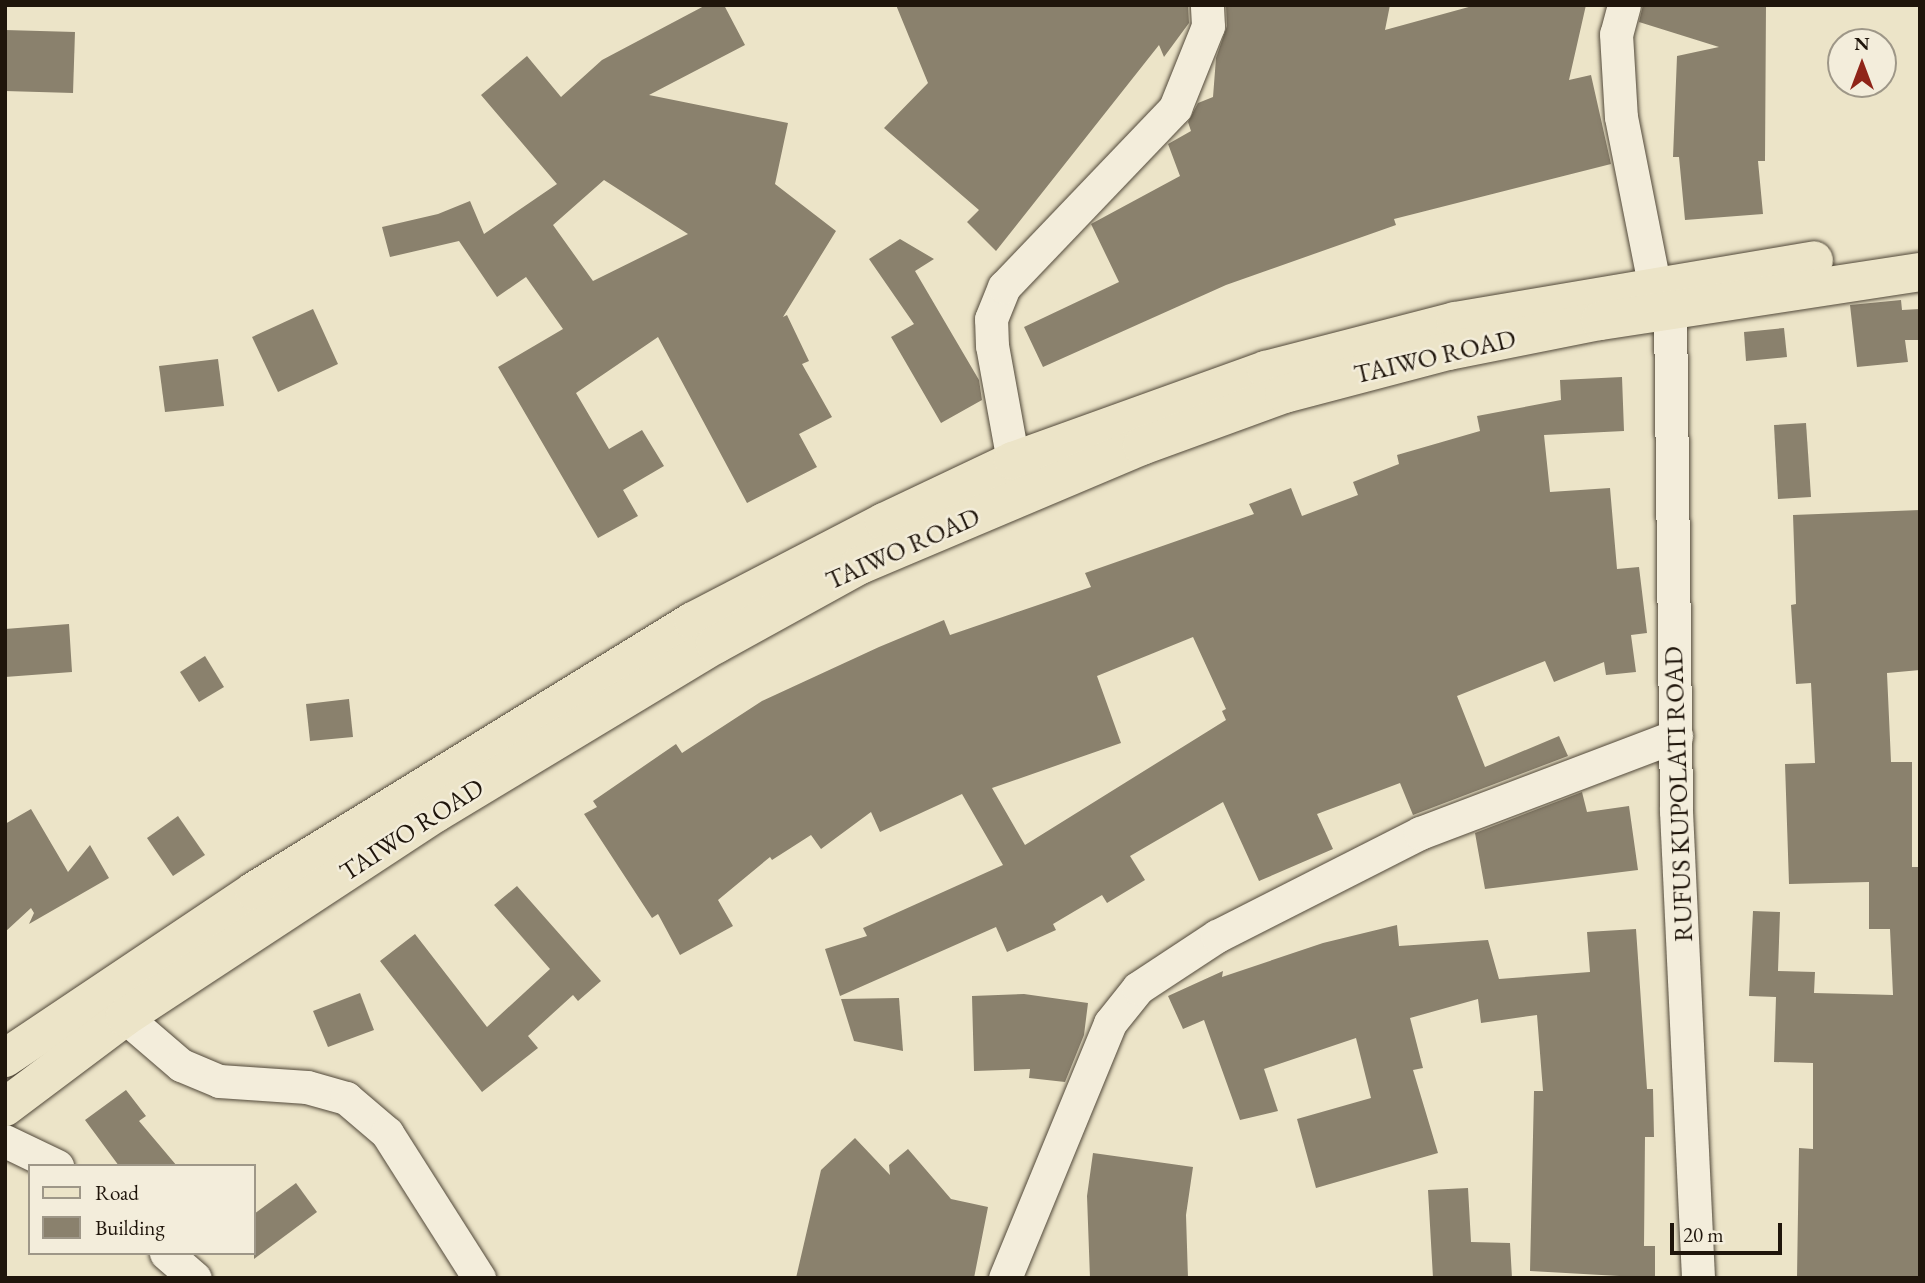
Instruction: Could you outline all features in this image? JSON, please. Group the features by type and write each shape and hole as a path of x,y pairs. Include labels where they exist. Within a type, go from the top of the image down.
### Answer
{"main road":[{"name":"TAIWO ROAD","path":"5,1107 125,1017 436,813 715,645 859,565 1142,446 1284,394 1662,297 1920,246"},
{"name":"TAIWO ROAD","path":"5,1058 254,891 693,621 884,522 1013,461 1266,370 1455,321 1662,297 1920,272"}],"street":[{"path":"1013,461 992,346 991,319 1004,287 1175,108 1208,26 1207,5"},
{"name":"RUFUS KUPOLATI ROAD","path":"1624,5 1616,34 1621,117 1662,297 1676,736 1698,1278"},
{"path":"1005,1278 1110,1023 1138,988 1217,936 1420,834 1676,736"},
{"path":"125,1017 181,1065 219,1081 307,1087 346,1098 387,1133 479,1278"},
{"path":"5,1141 53,1164"},
{"path":"168,1255 195,1278"}],"building":[{"path":"706,5 724,5 745,45 649,95 788,123 775,184 836,231 783,317 787,315 809,361 802,364 832,417 799,434 817,467 747,503 658,337 576,393 609,449 642,430 664,466 623,490 638,516 598,538 498,367 563,329 526,277 497,297 459,241 390,257 382,227 438,214 470,201 484,234 557,184 481,95 527,56 561,97 602,60","holes":["604,180 688,234 593,281 553,225"]},
{"path":"896,5 1188,5 1189,23 1164,57 1159,45 996,251 967,222 979,210 884,128 928,83"},
{"path":"1226,5 1390,5 1385,30 1476,5 1586,5 1569,80 1591,75 1611,164 1394,219 1396,225 1226,285 1043,367 1024,327 1119,282 1091,224 1180,176 1168,144 1191,131 1188,122 1198,103 1213,97 1216,58 1227,26"},
{"path":"1643,5 1766,5 1765,161 1758,161 1763,214 1685,220 1679,157 1673,157 1677,56 1719,47 1639,22"},
{"path":"5,30 75,32 73,93 5,91"},
{"path":"900,239 934,259 915,271 979,380 982,400 941,423 891,337 914,324 869,259"},
{"path":"1901,300 1902,310 1920,309 1920,340 1905,340 1908,362 1857,367 1850,305"},
{"path":"313,309 338,364 278,392 252,337"},
{"path":"1784,328 1787,357 1746,361 1744,332"},
{"path":"218,359 224,406 165,412 159,366"},
{"path":"1622,377 1624,431 1544,435 1550,492 1610,488 1617,569 1639,567 1647,633 1631,635 1636,672 1606,675 1604,662 1554,682 1545,661 1457,696 1485,767 1559,736 1568,756 1413,815 1400,783 1317,814 1333,849 1259,881 1223,802 1130,856 1145,880 1107,903 1102,895 1053,924 1056,930 1007,952 996,927 840,996 825,949 867,936 863,928 1003,865 962,794 880,832 871,812 821,849 811,835 772,860 770,857 718,900 733,926 680,955 658,914 652,918 584,814 597,807 593,801 676,744 682,753 762,701 879,647 944,620 950,635 1091,587 1085,573 1254,514 1249,504 1291,488 1302,516 1358,495 1353,482 1399,464 1397,455 1480,431 1477,416 1561,400 1560,380","holes":["1193,637 1226,709 1222,711 1226,720 1025,845 992,788 1121,743 1097,676"]},
{"path":"1806,423 1811,497 1778,499 1774,425"},
{"path":"1920,510 1920,670 1887,673 1891,762 1912,762 1912,867 1920,867 1920,1278 1797,1278 1799,1148 1813,1149 1813,1063 1774,1062 1776,997 1749,996 1753,911 1780,912 1778,971 1815,972 1814,993 1893,995 1890,929 1869,929 1869,882 1789,884 1785,764 1815,763 1811,683 1796,684 1791,605 1796,604 1793,515"},
{"path":"69,624 72,672 5,677 5,629"},
{"path":"205,656 224,687 199,702 180,672"},
{"path":"349,699 353,737 310,741 306,704"},
{"path":"1582,792 1587,812 1629,806 1638,870 1485,889 1475,833"},
{"path":"31,809 68,872 90,845 109,878 29,924 34,913 31,908 5,932 5,824"},
{"path":"178,816 205,855 173,876 147,838"},
{"path":"517,886 601,981 578,1001 573,995 528,1036 538,1048 482,1092 380,961 415,934 487,1027 550,969 494,905"},
{"path":"1397,925 1399,946 1488,940 1499,979 1590,972 1587,932 1636,929 1647,1089 1653,1089 1654,1137 1645,1137 1644,1246 1655,1246 1655,1278 1530,1271 1534,1091 1543,1091 1537,1015 1481,1023 1478,999 1410,1018 1423,1068 1413,1070 1438,1153 1316,1188 1297,1119 1371,1098 1356,1038 1264,1069 1278,1111 1240,1120 1204,1020 1183,1029 1168,996 1223,971 1222,977 1323,943"},
{"path":"360,993 374,1030 328,1047 313,1011"},
{"path":"1024,994 1088,1003 1084,1035 1065,1082 1029,1078 1030,1069 974,1071 972,996"},
{"path":"899,998 903,1051 854,1041 841,999"},
{"path":"126,1090 146,1116 139,1121 175,1164 118,1164 85,1120"},
{"path":"855,1138 890,1175 889,1165 908,1149 951,1199 988,1207 974,1278 796,1278 821,1170"},
{"path":"1093,1153 1193,1167 1186,1215 1188,1278 1090,1278 1087,1196"},
{"path":"296,1183 317,1212 254,1259 256,1213"},
{"path":"1468,1188 1471,1242 1510,1243 1512,1278 1433,1278 1428,1190"}]}
